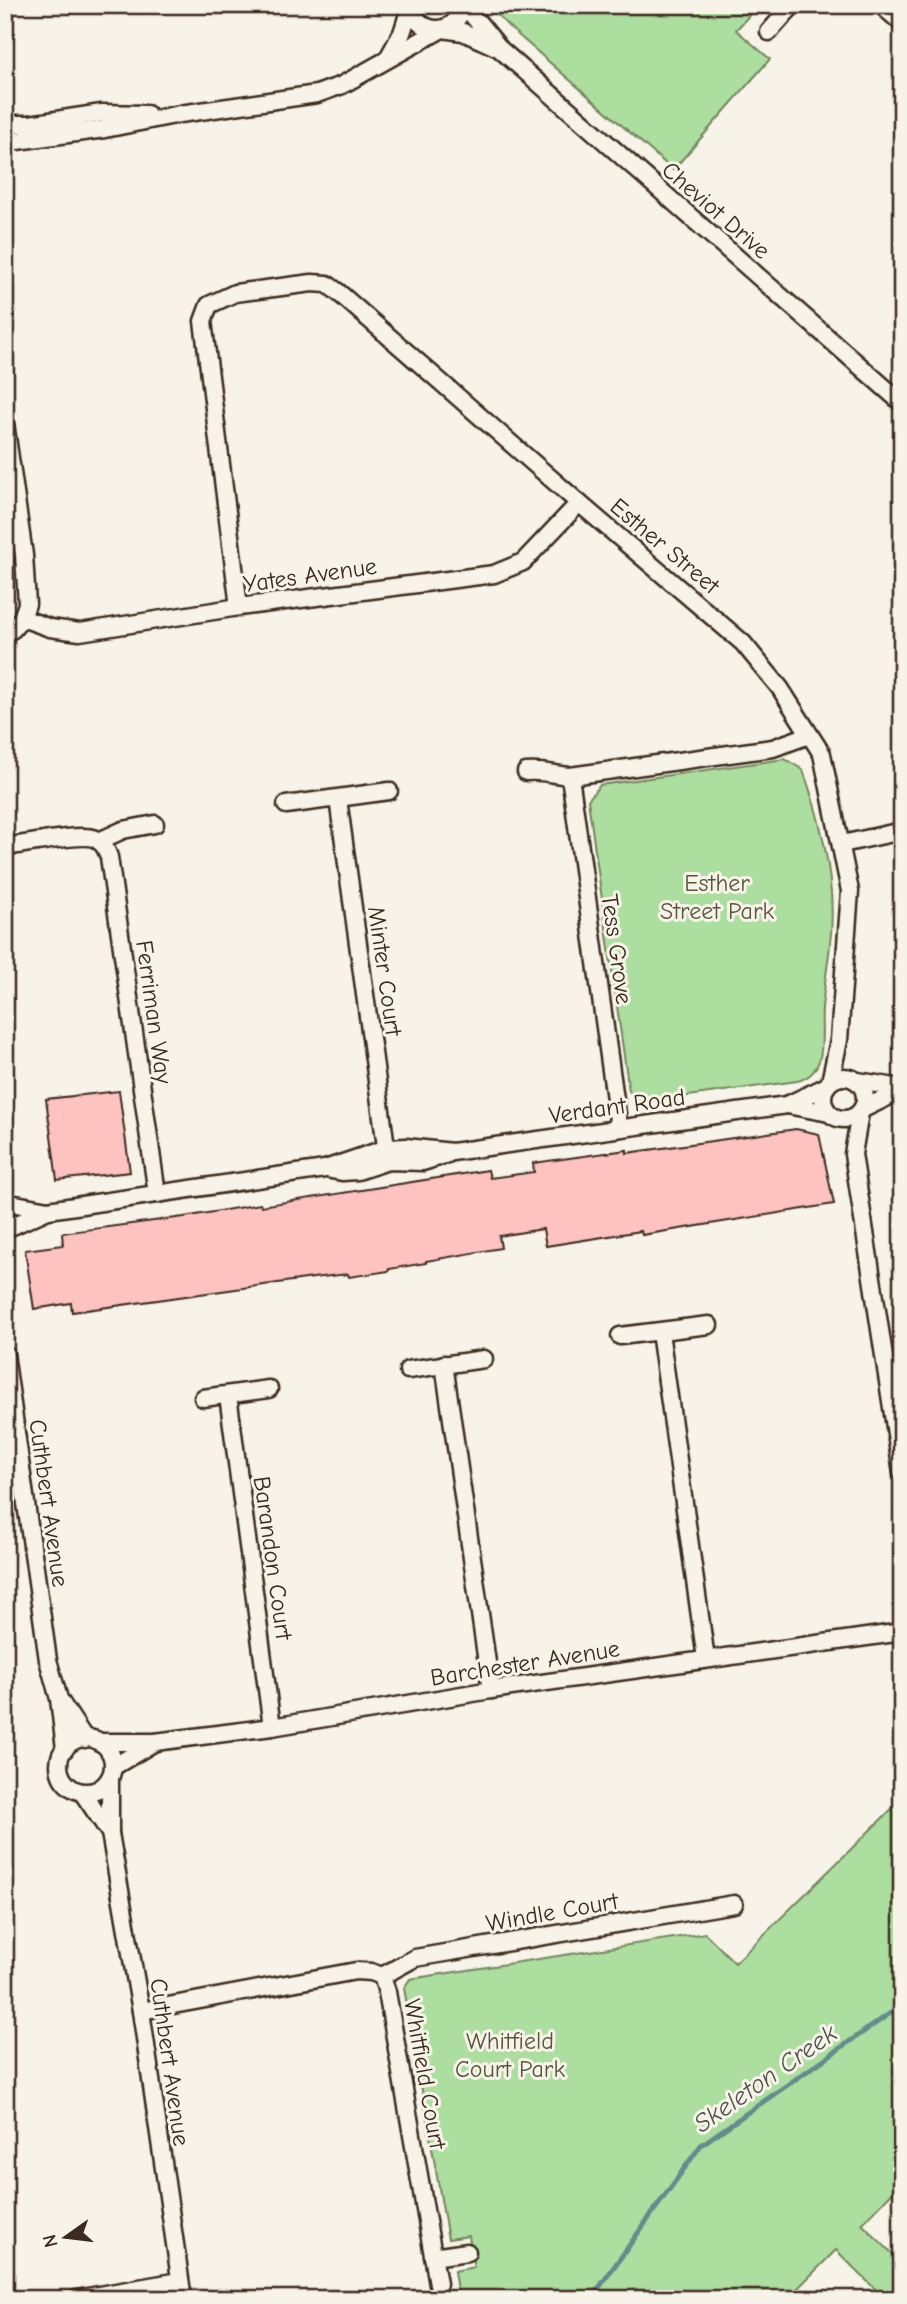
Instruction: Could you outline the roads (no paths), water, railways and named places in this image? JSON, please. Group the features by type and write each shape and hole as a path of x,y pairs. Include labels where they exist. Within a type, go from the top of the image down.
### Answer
{"street":[{"name":"Cheviot Drive","path":"411,5 415,18 422,25 463,33 501,50"},
{"path":"385,62 402,33 411,5"},
{"name":"Cheviot Drive","path":"463,5 501,50 902,403"},
{"path":"5,140 17,141 105,129 180,114 317,94 342,85 454,23 463,5"},
{"path":"769,32 793,5"},
{"path":"881,5 902,23"},
{"path":"5,124 30,124 102,113 180,114"},
{"name":"Esther Street","path":"239,607 203,321 209,306 235,293 312,283 327,284 743,643 780,688 822,754 850,891 839,1040 828,1084"},
{"path":"5,423 24,555 27,604 22,618 13,629 5,633"},
{"name":"Yates Avenue","path":"22,618 50,628 80,632 239,607 494,574 523,562 579,503"},
{"path":"526,772 538,770 570,776 773,748 808,735"},
{"name":"Tess Grove","path":"570,776 618,1128"},
{"path":"286,806 389,791"},
{"name":"Minter Court","path":"338,799 388,1155"},
{"path":"5,847 82,836 99,841 123,830 155,824"},
{"path":"842,844 902,831"},
{"name":"Ferriman Way","path":"99,841 105,846 109,857 157,1194"},
{"name":"Esther Street","path":"839,1040 856,1080"},
{"path":"902,1089 841,1077 828,1084 823,1099 853,1154 897,1411 902,1474"},
{"path":"853,1154 866,1094 856,1080"},
{"name":"Verdant Road","path":"787,1105 828,1084"},
{"path":"831,1114 847,1119 902,1089"},
{"name":"Verdant Road","path":"6,1230 48,1210 325,1169 388,1155 406,1147 452,1152 787,1105 831,1114"},
{"name":"Verdant Road","path":"5,1202 48,1210"},
{"path":"5,1208 9,1221 6,1230"},
{"path":"620,1336 709,1325"},
{"path":"660,1332 706,1659"},
{"name":"Cuthbert Avenue","path":"5,1353 10,1422 48,1660 59,1699 65,1749"},
{"path":"408,1370 484,1359"},
{"path":"444,1364 491,1690"},
{"path":"203,1398 269,1389"},
{"name":"Barandon Court","path":"228,1395 272,1727"},
{"name":"Barchester Avenue","path":"92,1740 155,1742 272,1727 491,1690 902,1632"},
{"name":"Cuthbert Avenue","path":"59,1699 92,1740"},
{"path":"77,1740 92,1740 107,1748 112,1757 111,1772 98,1790 82,1792 66,1783 59,1766 65,1749 77,1740"},
{"name":"Barchester Avenue","path":"111,1772 155,1742"},
{"name":"Cuthbert Avenue","path":"111,1772 110,1833 141,2011 183,2299"},
{"name":"Cuthbert Avenue","path":"82,1792 110,1833"},
{"name":"Windle Court","path":"382,1976 415,1958 734,1904"},
{"name":"Whitfield Court","path":"141,2011 356,1971 382,1976 438,2284"},
{"path":"433,2256 467,2252"},
{"path":"76,2299 179,2281"}],"waterway":[{"name":"Skeleton Creek","path":"591,2299 701,2145 902,2005"}],"park label":[{"name":"Esther Street Park","path":"717,897"},
{"name":"Whitfield Court Park","path":"510,2055"}]}
